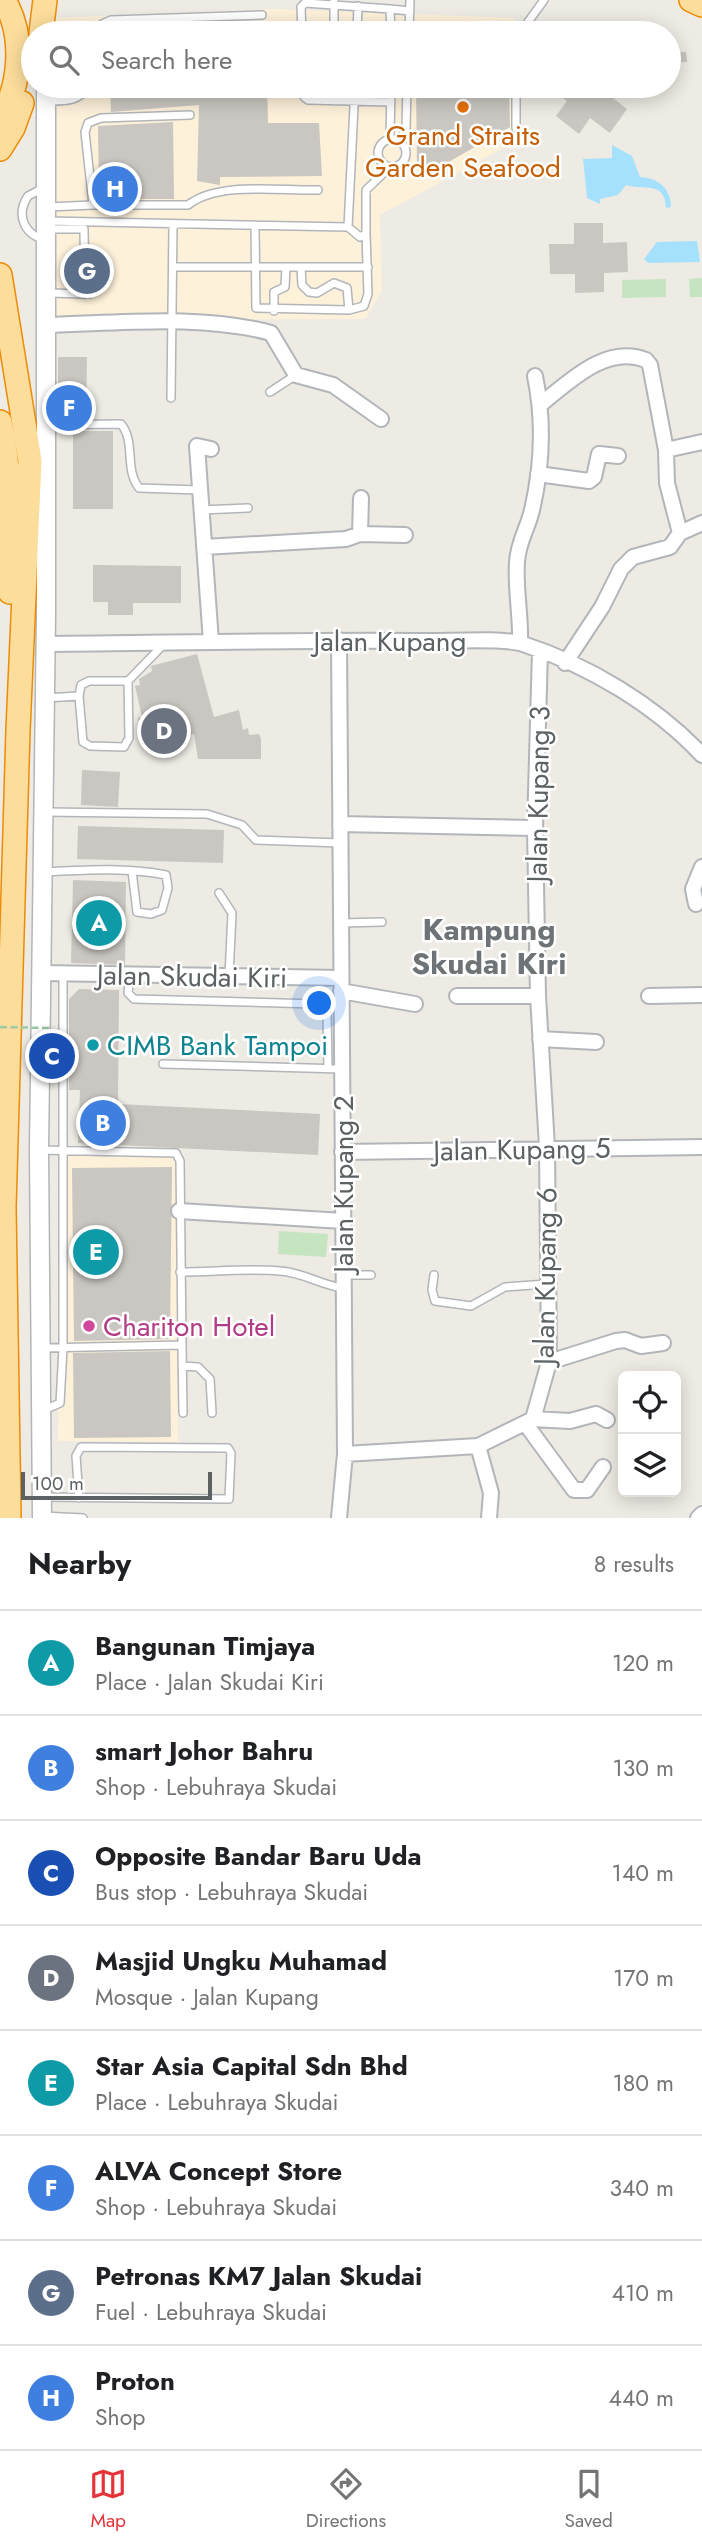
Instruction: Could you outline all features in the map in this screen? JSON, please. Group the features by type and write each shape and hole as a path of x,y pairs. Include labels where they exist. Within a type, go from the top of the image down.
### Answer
{"highway":[{"path":"0,120 10,103 18,66 16,30 4,0"},
{"path":"44,21 45,0"},
{"path":"691,0 702,5"},
{"path":"0,149 13,128 22,98"},
{"path":"0,275 30,461 18,730 4,1207 9,1518"},
{"path":"0,422 7,453 10,500 9,698 18,730"}],"street":[{"path":"41,1517 39,1150 48,325 47,98"},
{"path":"48,325 243,325 271,333 286,363 296,375 333,385 381,419"},
{"path":"541,404 568,380 591,366 613,359 641,358 650,365 666,450 667,483 680,533"},
{"path":"520,642 516,593 517,560 521,535 532,513 538,474 541,404 535,376"},
{"path":"666,450 702,442"},
{"path":"211,449 197,446 211,642"},
{"path":"538,474 589,481 594,477 599,454 618,456"},
{"path":"360,534 362,498"},
{"path":"565,663 603,607 621,569 633,557 670,547 680,533 702,523"},
{"path":"204,547 346,539 360,534 405,535"},
{"name":"Jalan Kupang","path":"45,644 339,640 520,642 637,700 674,727 702,755"},
{"name":"Jalan Kupang 2","path":"338,1517 345,1454 342,1152 335,1069 341,985 339,640"},
{"name":"Jalan Kupang 3","path":"540,651 535,828 538,996 547,1147"},
{"path":"340,824 535,828"},
{"path":"696,904 693,889 702,867"},
{"name":"Jalan Skudai Kiri","path":"42,973 229,976 341,985 415,1004"},
{"path":"649,996 702,995"},
{"path":"457,996 538,996"},
{"path":"541,1039 596,1042"},
{"name":"Jalan Kupang 5","path":"342,1152 547,1147 702,1147"},
{"name":"Jalan Kupang 6","path":"529,1421 549,1362 547,1147"},
{"path":"179,1211 343,1221"},
{"path":"549,1362 616,1341 625,1340 641,1346 663,1343"},
{"path":"345,1454 478,1446 529,1421 570,1421 596,1414 607,1420"},
{"path":"529,1421 574,1490 587,1490 603,1467"},
{"path":"478,1446 491,1493 489,1518"}],"lane":[{"path":"410,0 410,21"},
{"path":"529,21 544,0"},
{"path":"302,21 303,4 334,2 410,10"},
{"path":"334,2 334,21"},
{"path":"357,21 358,5"},
{"path":"390,9 390,21"},
{"path":"109,21 262,15"},
{"path":"305,98 391,102"},
{"path":"390,138 391,98"},
{"path":"400,141 406,128 407,98"},
{"path":"516,98 516,128"},
{"path":"348,227 354,100"},
{"path":"93,205 85,132 88,123 101,118 190,115"},
{"path":"256,225 255,305 261,310 349,310 364,306 368,294 367,187 405,158 406,149 400,141 390,138"},
{"path":"390,138 379,146 378,155 382,163 390,167"},
{"path":"47,186 28,196 23,210 27,232 34,238 47,225 93,205 188,205 197,198 216,191 318,190"},
{"path":"47,225 348,227 360,237 366,234"},
{"path":"48,293 85,294 84,229 81,225"},
{"path":"171,398 173,225"},
{"path":"173,267 368,267"},
{"path":"274,311 274,292 285,287 286,267"},
{"path":"301,267 302,285 309,292 317,293 334,283 347,288 349,310"},
{"path":"270,393 296,375"},
{"path":"47,425 121,424 128,433 132,479 139,488 199,489"},
{"path":"201,510 248,508"},
{"path":"128,681 129,738 124,747 90,746 83,742 79,696 85,682 128,681 165,643"},
{"path":"44,698 79,696"},
{"path":"43,812 207,814 242,825 256,840 340,843"},
{"path":"43,872 132,871 166,875 168,888 162,910 151,914 137,912 132,871"},
{"path":"219,893 232,913 229,976"},
{"path":"341,923 382,922"},
{"path":"41,1411 60,1403 63,1348 63,974"},
{"path":"130,975 128,993 134,999 316,1004 323,1007 327,1012 335,1069 163,1064"},
{"path":"39,1150 176,1153 180,1161 183,1413"},
{"path":"180,1272 282,1270 320,1284 371,1275"},
{"path":"434,1275 432,1290 435,1301 471,1306 505,1287 547,1284"},
{"path":"41,1348 182,1345"},
{"path":"182,1366 198,1367 210,1380 212,1413"},
{"path":"41,1497 79,1498 229,1499 231,1453 228,1448 81,1447 76,1456 79,1498"},
{"path":"41,1517 83,1518"}],"path":[{"path":"0,1027 50,1028"}],"shaded area":[{"path":"275,9 514,18 514,21 50,21 50,18"},
{"path":"54,98 514,98 514,142 380,215 382,290 365,319 55,320"},
{"path":"60,1154 167,1155 174,1156 177,1162 178,1442 58,1441"}],"green space":[{"path":"702,278 702,297 690,297 689,279"},
{"path":"666,279 666,297 622,298 622,280"},
{"path":"279,1231 328,1234 326,1257 278,1254"}],"water":[{"path":"612,145 632,156 640,177 652,179 666,189 671,207 666,208 665,199 658,190 626,185 618,195 600,199 600,204 587,198 583,159 612,158"},
{"path":"697,241 700,262 648,263 644,259 657,242"}],"building":[{"path":"681,52 686,52 687,62 681,62"},
{"path":"110,98 267,98 268,123 319,123 322,176 220,177 220,185 197,181 199,105 111,112"},
{"name":"Grand Straits Garden Seafood","path":"416,98 509,98 510,127 438,168 417,166"},
{"path":"563,98 613,98 627,109 610,133 590,118 579,134 556,116 567,101"},
{"path":"173,122 174,199 99,199 98,126"},
{"path":"574,223 603,223 603,243 627,242 628,272 604,273 604,292 575,293 575,274 550,274 549,244 574,244"},
{"path":"78,249 79,288 76,288"},
{"path":"91,260 101,260 100,276 92,276 92,299 88,299 91,294"},
{"path":"58,357 87,357 86,418 58,416"},
{"path":"73,431 113,431 113,509 73,509"},
{"path":"93,565 181,566 181,603 133,603 133,615 108,615 108,602 93,602"},
{"path":"197,654 214,717 239,710 243,730 248,728 249,735 259,734 261,759 198,759 194,734 154,743 152,731 141,732 138,718 142,717 135,686 140,685 139,679 152,671 151,666"},
{"path":"82,770 120,772 118,807 81,805"},
{"path":"78,826 224,830 223,863 77,859"},
{"path":"73,880 126,882 125,965 71,963"},
{"path":"79,989 119,990 118,1104 320,1114 318,1155 78,1143 80,1090 69,1090 69,999"},
{"path":"52,1034 57,1034 57,1082 51,1082"},
{"path":"172,1167 170,1339 74,1341 72,1168"},
{"path":"170,1351 171,1437 74,1438 73,1353"}],"place":[{"name":"Grand Straits Garden Seafood","path":"463,107"},
{"name":"Proton","path":"115,189"},
{"name":"Petronas KM7 Jalan Skudai","path":"87,271"},
{"name":"ALVA Concept Store","path":"69,408"},
{"name":"Masjid Ungku Muhamad","path":"164,731"},
{"name":"Bangunan Timjaya","path":"99,923"},
{"name":"CIMB Bank Tampoi","path":"93,1045"},
{"name":"Opposite Bandar Baru Uda","path":"52,1056"},
{"name":"smart Johor Bahru","path":"103,1123"},
{"name":"Star Asia Capital Sdn Bhd","path":"96,1252"},
{"name":"Chariton Hotel","path":"89,1326"}],"district":[{"name":"Kampung Skudai Kiri","path":"489,947"}]}
